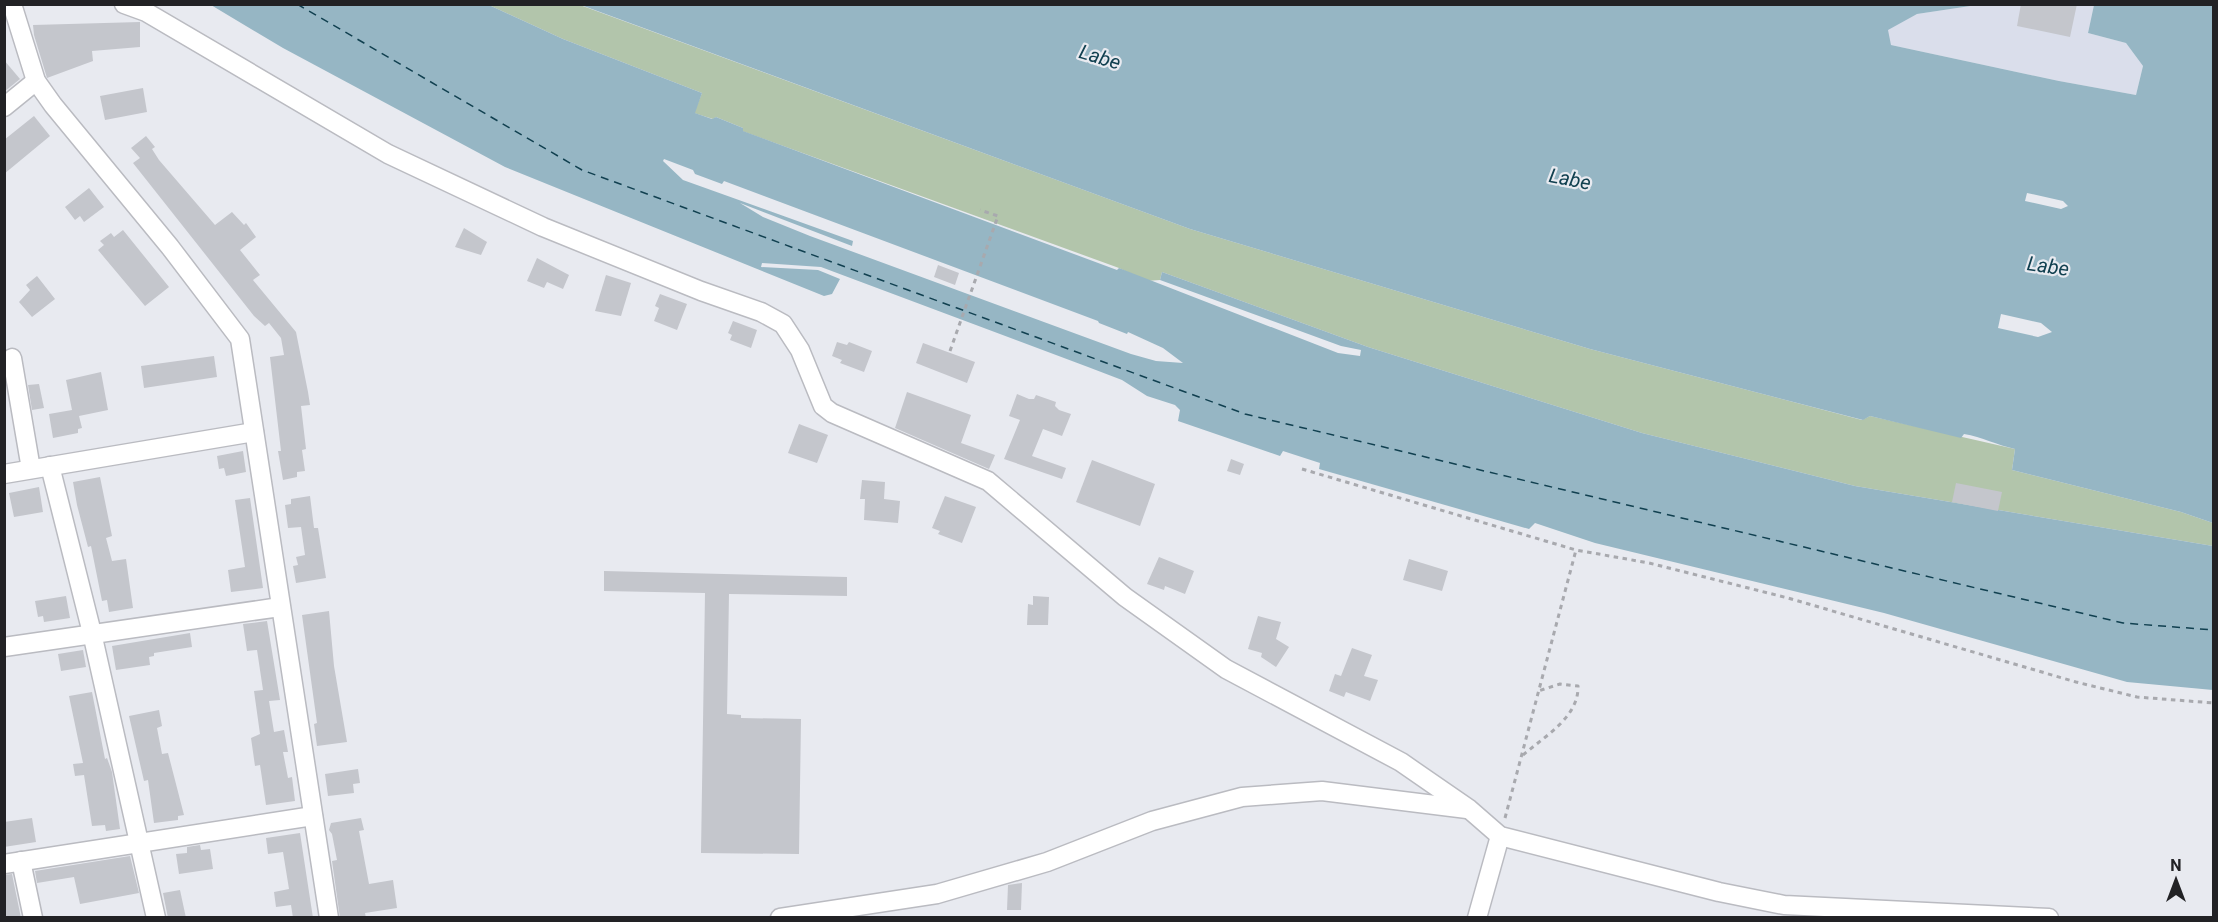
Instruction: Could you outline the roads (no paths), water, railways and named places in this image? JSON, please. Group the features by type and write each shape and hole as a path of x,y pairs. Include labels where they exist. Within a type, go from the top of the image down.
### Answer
{"street":[{"path":"12,4 36,81 53,105 177,256 240,339 329,918"},
{"path":"124,4 146,12 388,154 543,226 701,291 761,312 783,324 800,350 823,406 832,413 988,481 1125,597 1226,669 1401,762 1469,809 1500,836 1719,892 1784,905 2049,918"},
{"path":"4,107 36,81"},
{"path":"12,358 31,469"},
{"path":"4,474 254,432"},
{"path":"50,466 92,633 156,918"},
{"path":"4,647 280,607"},
{"path":"780,918 937,894 1047,862 1152,821 1242,797 1322,791 1469,809"},
{"path":"33,918 13,863 313,816"},
{"path":"1477,918 1500,836"}],"water":[{"path":"211,5 489,5 563,39 702,93 695,113 712,119 716,117 743,128 743,131 1117,270 1119,268 1338,353 1360,356 1361,350 1341,346 1160,280 1162,272 1368,347 1642,433 1855,486 2213,546 2213,690 2127,682 1884,613 1595,543 1535,523 1529,529 1319,469 1320,463 1283,451 1280,456 1178,421 1180,410 1175,405 1147,396 1122,380 821,267 762,263 761,267 818,270 840,279 832,294 824,296 505,167 283,48","holes":["664,159 693,170 695,174 722,184 724,181 1098,321 1127,334 1128,332 1163,348 1183,363 1156,361 1131,354 810,236 763,217 740,203 852,246 853,241 683,180 663,161"]},
{"name":"Labe","path":"581,5 1977,5 1917,14 1888,30 1891,45 2136,95 2143,66 2126,43 2088,33 2094,5 2213,5 2213,523 2181,512 2012,470 2015,449 1977,437 1964,434 1961,438 1870,416 1863,420 1590,349 1190,229","holes":["2027,193 2063,201 2068,206 2061,209 2025,201","2001,314 2041,323 2052,332 2038,337 1998,328"]}]}
